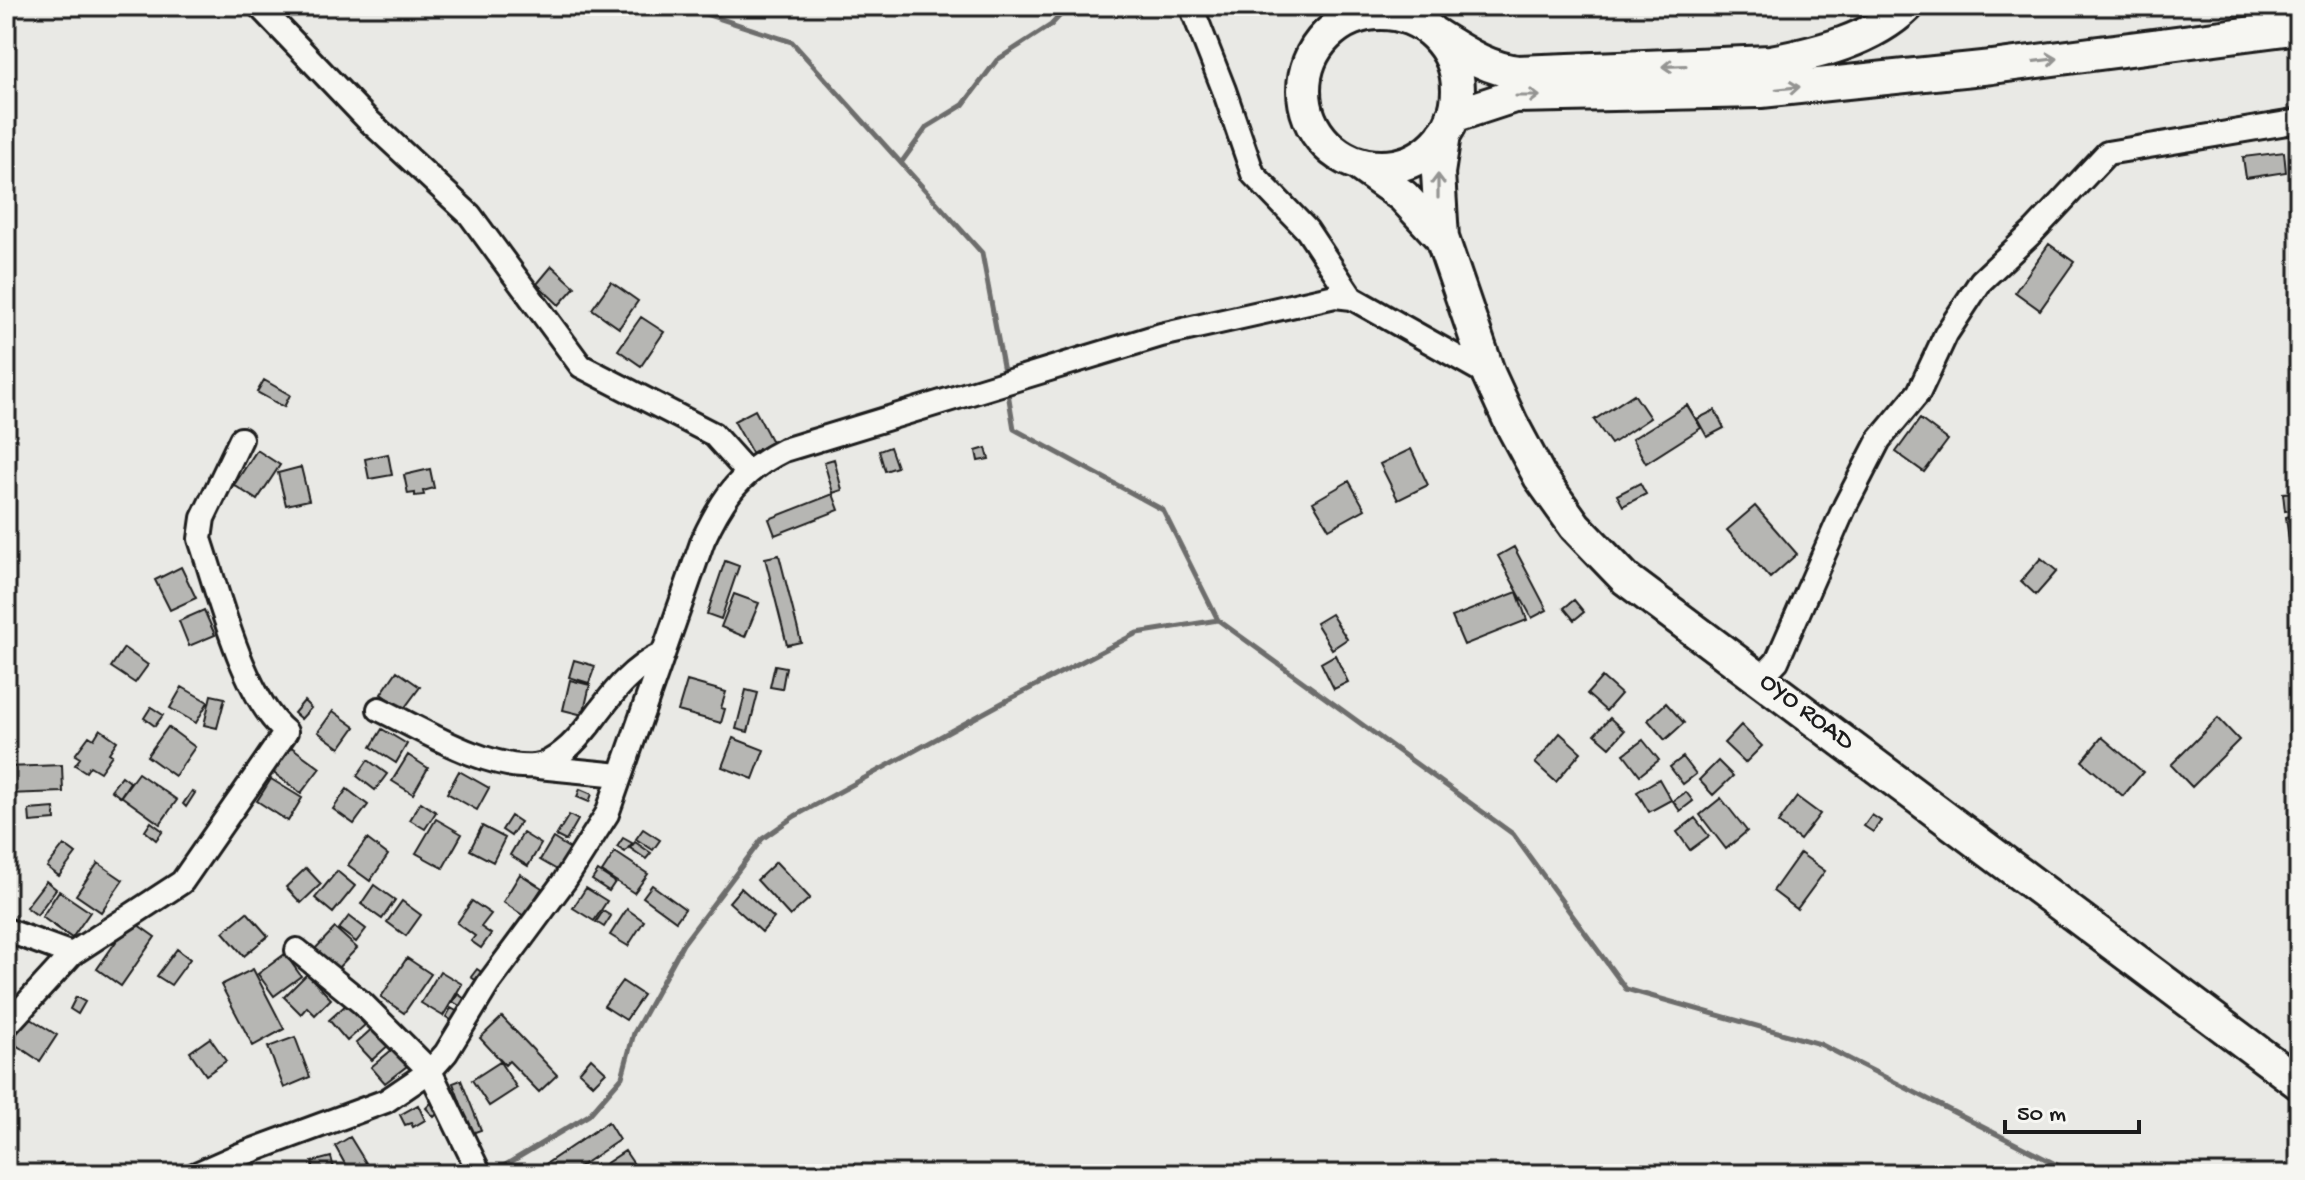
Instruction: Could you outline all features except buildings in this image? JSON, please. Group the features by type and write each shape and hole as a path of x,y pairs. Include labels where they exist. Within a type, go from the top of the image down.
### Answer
{"highway":[{"path":"1327,6 1307,70 1304,90 1306,109 1324,143 1339,155 1357,163 1389,167 1405,163 1433,147 1449,125 1458,94 1456,72 1448,51 1434,34"},
{"path":"1314,52 1325,37 1347,21 1388,10 1415,20 1474,59 1497,69 1518,72 1771,62 1838,46 1897,16 1907,6"},
{"path":"1449,125 1514,96 1761,91 1992,67 2299,27"},
{"name":"OYO ROAD","path":"1449,125 1438,173 1442,238 1489,375 1511,423 1540,477 1575,526 1626,579 2299,1083"},
{"name":"OYO ROAD","path":"1357,163 1403,196 1442,238"}],"street":[{"path":"259,6 368,120 470,215 581,366 713,434 747,472"},
{"path":"1191,6 1253,174 1307,230 1352,298"},
{"path":"1760,679 1777,661 1845,506 1879,440 1919,392 1946,334 1981,281 2034,231 2107,153 2299,121"},
{"path":"196,1174 386,1101 430,1071 446,1053 488,984 589,845 607,814 662,654 715,514 747,472 784,450 1161,335 1335,296 1352,298 1489,375"},
{"path":"6,1026 72,954 182,882 286,732 272,721 244,667 200,539 203,518 241,439"},
{"path":"537,767 558,756 582,733 617,686 643,663 662,654"},
{"path":"379,709 485,759 620,775"},
{"path":"6,930 72,954"},
{"path":"297,950 362,1003 430,1071 480,1174"}],"waterway":[{"path":"681,6 792,42 982,253 1005,377"},
{"path":"901,163 927,127 963,105 997,60 1051,25 1069,6"},
{"path":"1007,387 1014,429 1163,510 1218,620 1513,834 1626,989 1820,1044 2075,1174"},
{"path":"499,1174 502,1167 589,1115 622,1077 634,1033 683,944 762,839 795,816 1137,633 1218,620"}]}
